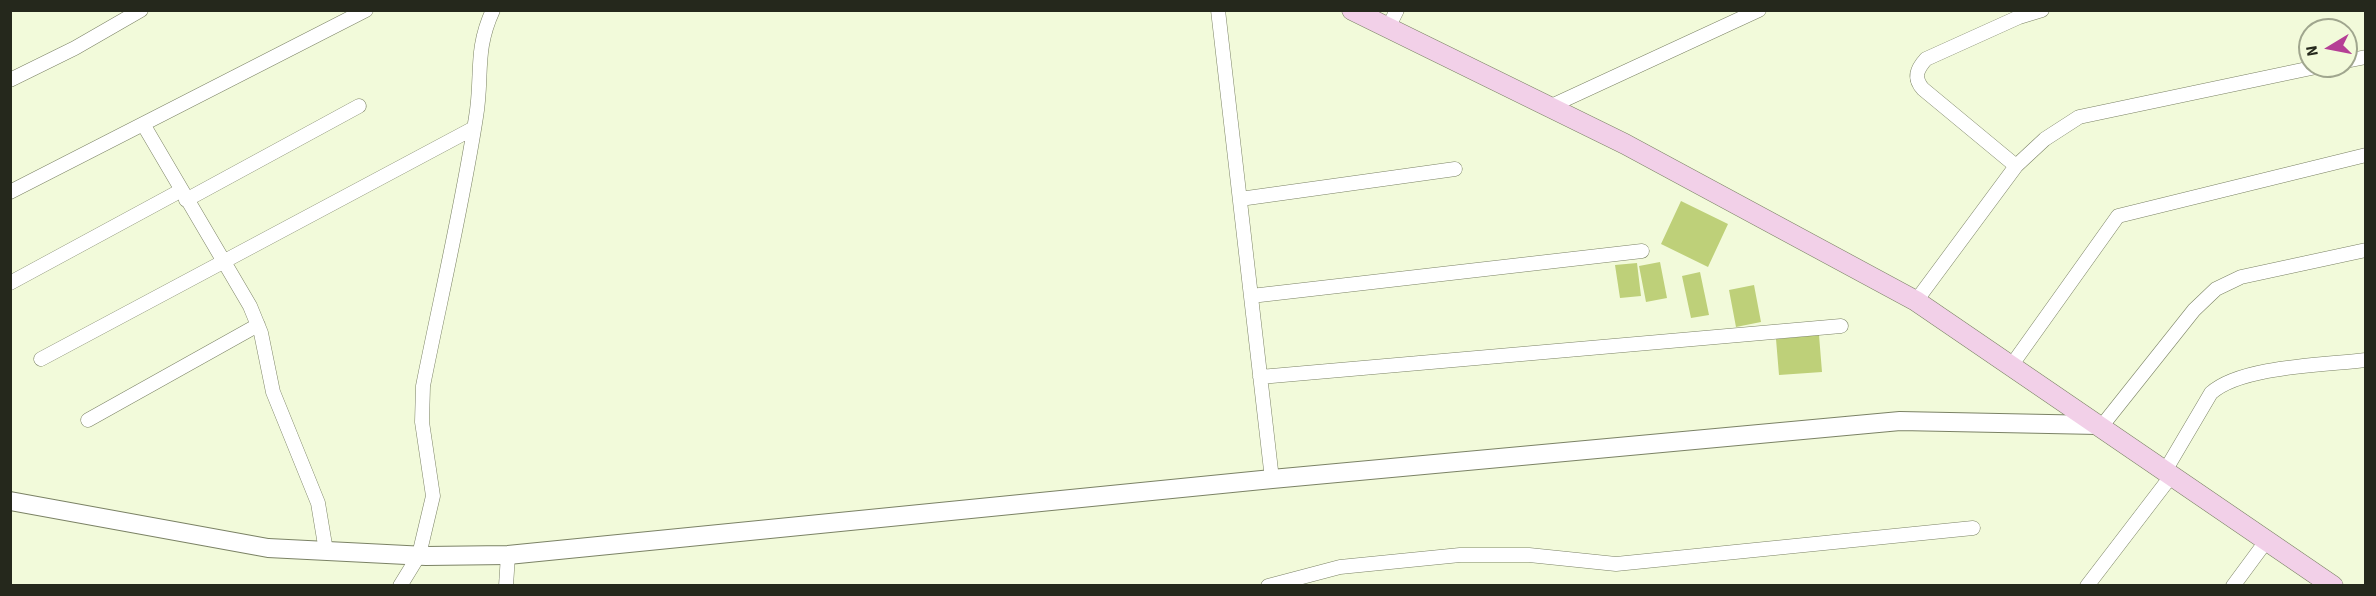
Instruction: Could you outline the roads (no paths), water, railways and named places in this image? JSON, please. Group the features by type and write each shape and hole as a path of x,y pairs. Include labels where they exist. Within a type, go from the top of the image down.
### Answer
{"main road":[{"path":"1352,10 1393,19 1549,107 1625,144 1916,301 2333,585"}],"street":[{"path":"10,80 75,48 141,10"},
{"path":"10,192 366,10"},
{"path":"400,585 419,555 434,496 422,422 423,386 474,128 483,32 493,10"},
{"path":"1218,10 1272,478"},
{"path":"1549,107 1759,10"},
{"path":"2016,166 1923,89 1918,84 1916,76 1918,68 1926,59 2019,17 2042,10"},
{"path":"1916,301 2016,166 2045,139 2079,117 2298,71"},
{"path":"10,283 358,106"},
{"path":"143,124 223,260 258,325 273,392 318,503 326,551"},
{"path":"41,360 223,260 340,201 474,128"},
{"path":"2011,366 2110,224 2118,216 2366,154"},
{"path":"1240,199 1455,169"},
{"path":"10,501 268,548 419,555 508,555 1272,478 1900,421 2100,426 2194,310 2216,289 2241,277 2366,250"},
{"path":"1251,296 1642,251"},
{"path":"88,420 258,325"},
{"path":"1260,377 1841,326"},
{"path":"2087,585 2169,473 2211,393 2221,384 2252,374 2366,360"},
{"path":"1268,585 1340,567 1460,555 1529,555 1616,564 1973,528"},
{"path":"2233,585 2267,540"},
{"path":"506,585 508,555"}]}
